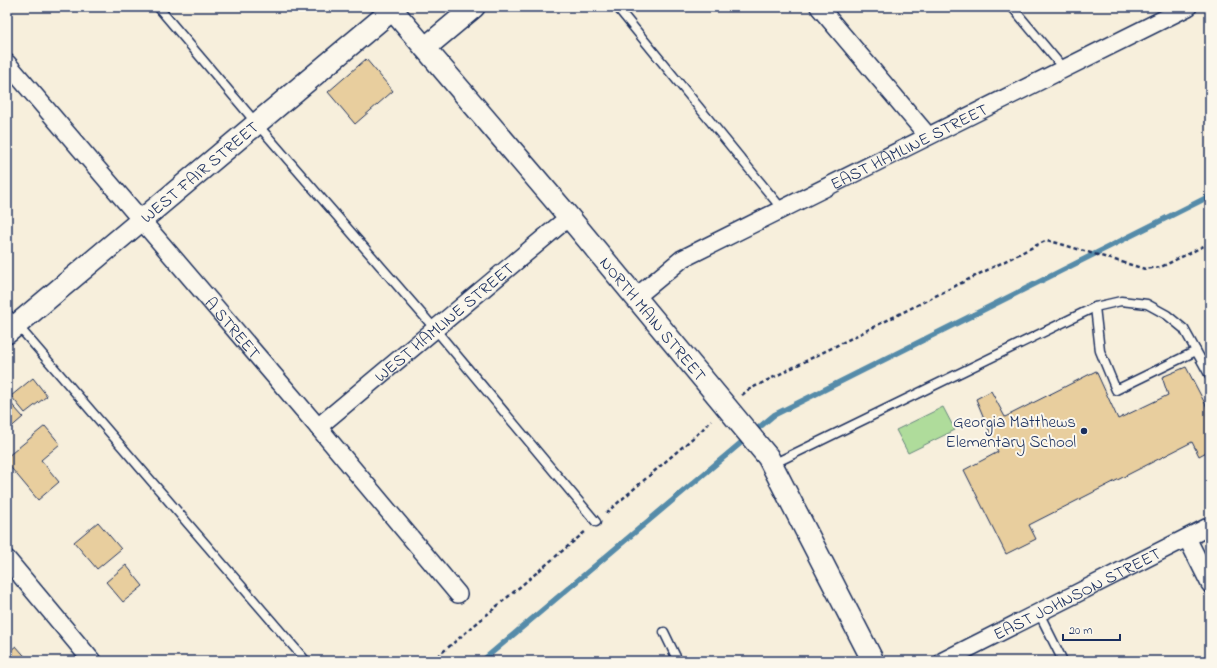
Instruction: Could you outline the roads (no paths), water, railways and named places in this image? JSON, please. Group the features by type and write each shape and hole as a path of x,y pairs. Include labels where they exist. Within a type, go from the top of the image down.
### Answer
{"street":[{"path":"425,48 474,7"},
{"path":"819,7 928,136"},
{"name":"EAST HAMLINE STREET","path":"636,297 682,259 1188,7"},
{"name":"WEST FAIR STREET","path":"10,323 142,220 391,8"},
{"name":"NORTH MAIN STREET","path":"391,8 636,297 770,461 873,661"},
{"name":"A STREET","path":"7,63 318,427 458,594"},
{"name":"WEST HAMLINE STREET","path":"318,427 569,217"},
{"name":"EAST JOHNSON STREET","path":"944,661 1210,526"},
{"path":"1187,538 1210,584"},
{"path":"7,559 92,661"}],"lane":[{"path":"158,7 256,124 435,329 596,522"},
{"path":"617,7 782,209"},
{"path":"1012,7 1064,69"},
{"path":"770,461 1094,307 1121,301 1147,304 1167,314 1184,329 1210,376"},
{"path":"1094,307 1100,351 1116,390 1196,351"},
{"path":"10,323 306,661"},
{"path":"1039,613 1063,661"},
{"path":"664,632 678,661"}],"waterway":[{"path":"482,661 774,415 1210,196"}],"place":[{"name":"Georgia Matthews Elementary School","path":"1084,431"}]}
